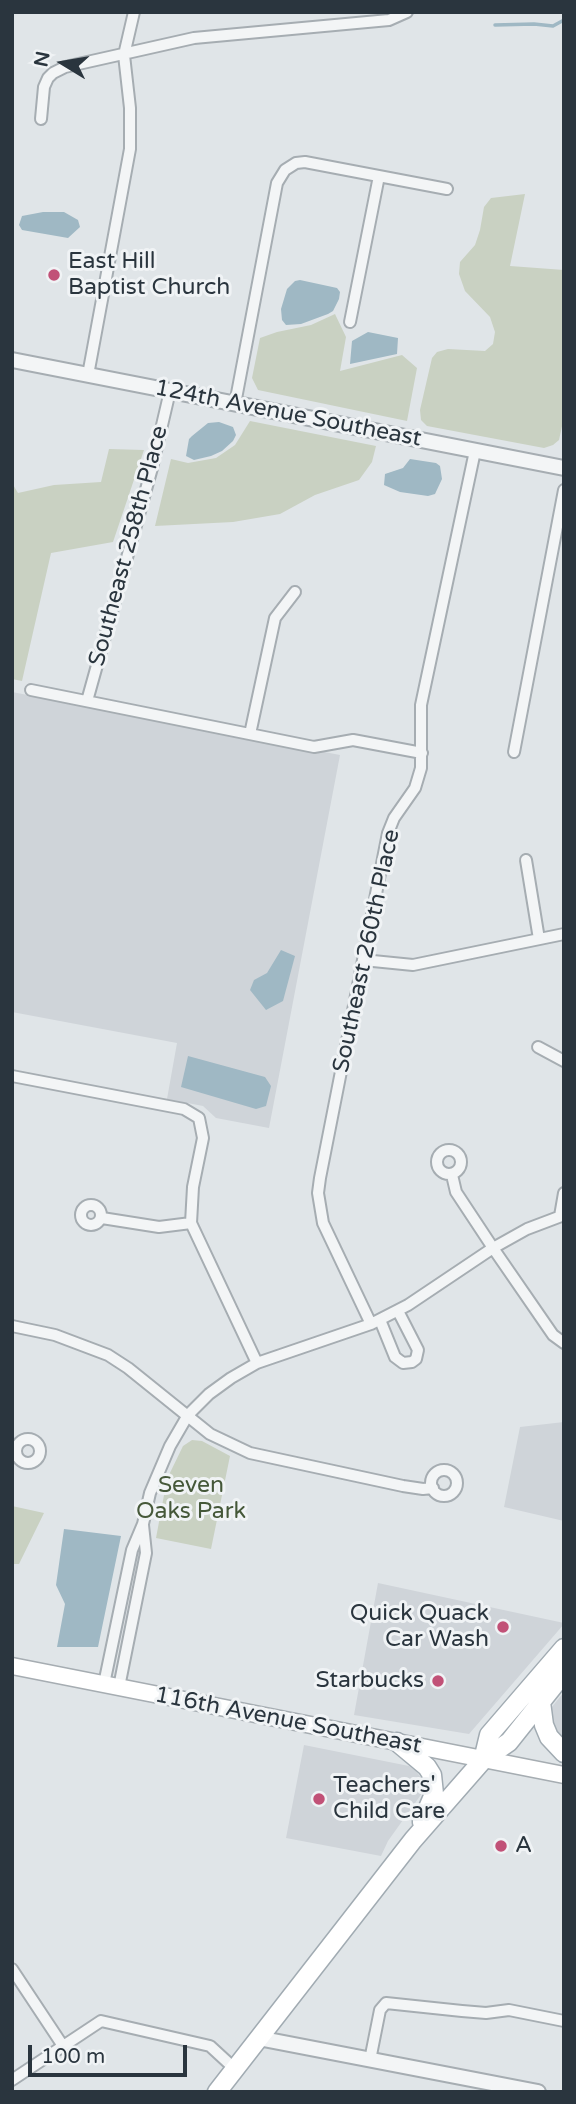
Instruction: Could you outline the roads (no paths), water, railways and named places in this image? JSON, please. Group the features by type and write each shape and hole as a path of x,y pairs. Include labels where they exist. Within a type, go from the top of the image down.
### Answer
{"main road":[{"path":"483,1760 489,1735 564,1648"},
{"name":"116th Avenue Southeast","path":"12,1667 564,1775"},
{"path":"217,2092 413,1840 483,1760 509,1741 564,1673"},
{"path":"541,1702 544,1725 549,1737 564,1753"},
{"path":"397,1742 427,1767 435,1784 434,1794 413,1840"}],"street":[{"path":"88,375 130,149 130,108 124,55 134,12"},
{"path":"41,119 44,87 53,73 65,67 194,38 389,20 406,13"},
{"path":"234,404 277,183 281,175 291,166 305,162 447,189"},
{"path":"350,322 379,176"},
{"name":"124th Avenue Southeast","path":"12,360 564,468"},
{"name":"Southeast 258th Place","path":"87,701 138,519 170,391"},
{"name":"Southeast 260th Place","path":"398,1311 418,1350 412,1362 403,1363 395,1357 375,1322 323,1223 318,1193 388,833 394,818 415,788 421,768 419,716 475,451"},
{"path":"514,752 564,491"},
{"path":"250,734 275,618 295,592"},
{"path":"31,690 314,747 353,740 422,753"},
{"path":"526,860 539,939"},
{"path":"363,960 413,965 564,934"},
{"path":"538,1047 564,1061"},
{"path":"12,1076 184,1109 200,1118 203,1138 193,1187 191,1223 257,1363"},
{"path":"452,1175 456,1192 553,1335 564,1345 564,1353"},
{"path":"112,1686 132,1550 143,1524 159,1468 188,1415 209,1394 257,1363 375,1322 398,1311 493,1248 527,1229 562,1215 564,1193"},
{"path":"102,1217 159,1227 191,1223"},
{"path":"12,1326 55,1335 108,1355 210,1434 250,1453 403,1486 433,1488"},
{"path":"12,1969 63,2046"},
{"path":"370,2060 380,2010 386,2003 486,2013 509,2010 564,2021"},
{"path":"12,2080 101,2021 210,2046 235,2069"},
{"path":"258,2038 538,2092"}],"water":[{"path":"64,212 78,220 80,227 68,238 22,230 19,225 22,216"},
{"path":"300,280 337,288 340,292 339,299 333,311 328,314 301,324 286,325 282,320 281,309 287,289"},
{"path":"368,332 398,338 397,354 350,364 352,341"},
{"path":"219,422 233,427 236,435 233,441 211,456 194,460 186,456 189,439 208,423"},
{"path":"410,459 440,466 442,479 435,494 428,496 400,492 384,485 385,474 403,468"},
{"path":"281,950 295,956 283,1001 266,1010 250,990 254,980 267,973"},
{"path":"188,1056 265,1077 271,1086 266,1106 256,1109 181,1087"},
{"path":"64,1529 121,1536 98,1647 57,1647 65,1604 56,1585"}],"waterway":[{"path":"495,25 553,26 564,20"}],"place":[{"name":"East Hill Baptist Church","path":"54,275"},
{"name":"Quick Quack Car Wash","path":"503,1627"},
{"name":"Starbucks","path":"438,1681"},
{"name":"Teachers' Child Care","path":"319,1799"},
{"name":"A","path":"501,1846"}],"park label":[{"name":"Seven Oaks Park","path":"191,1499"}]}
